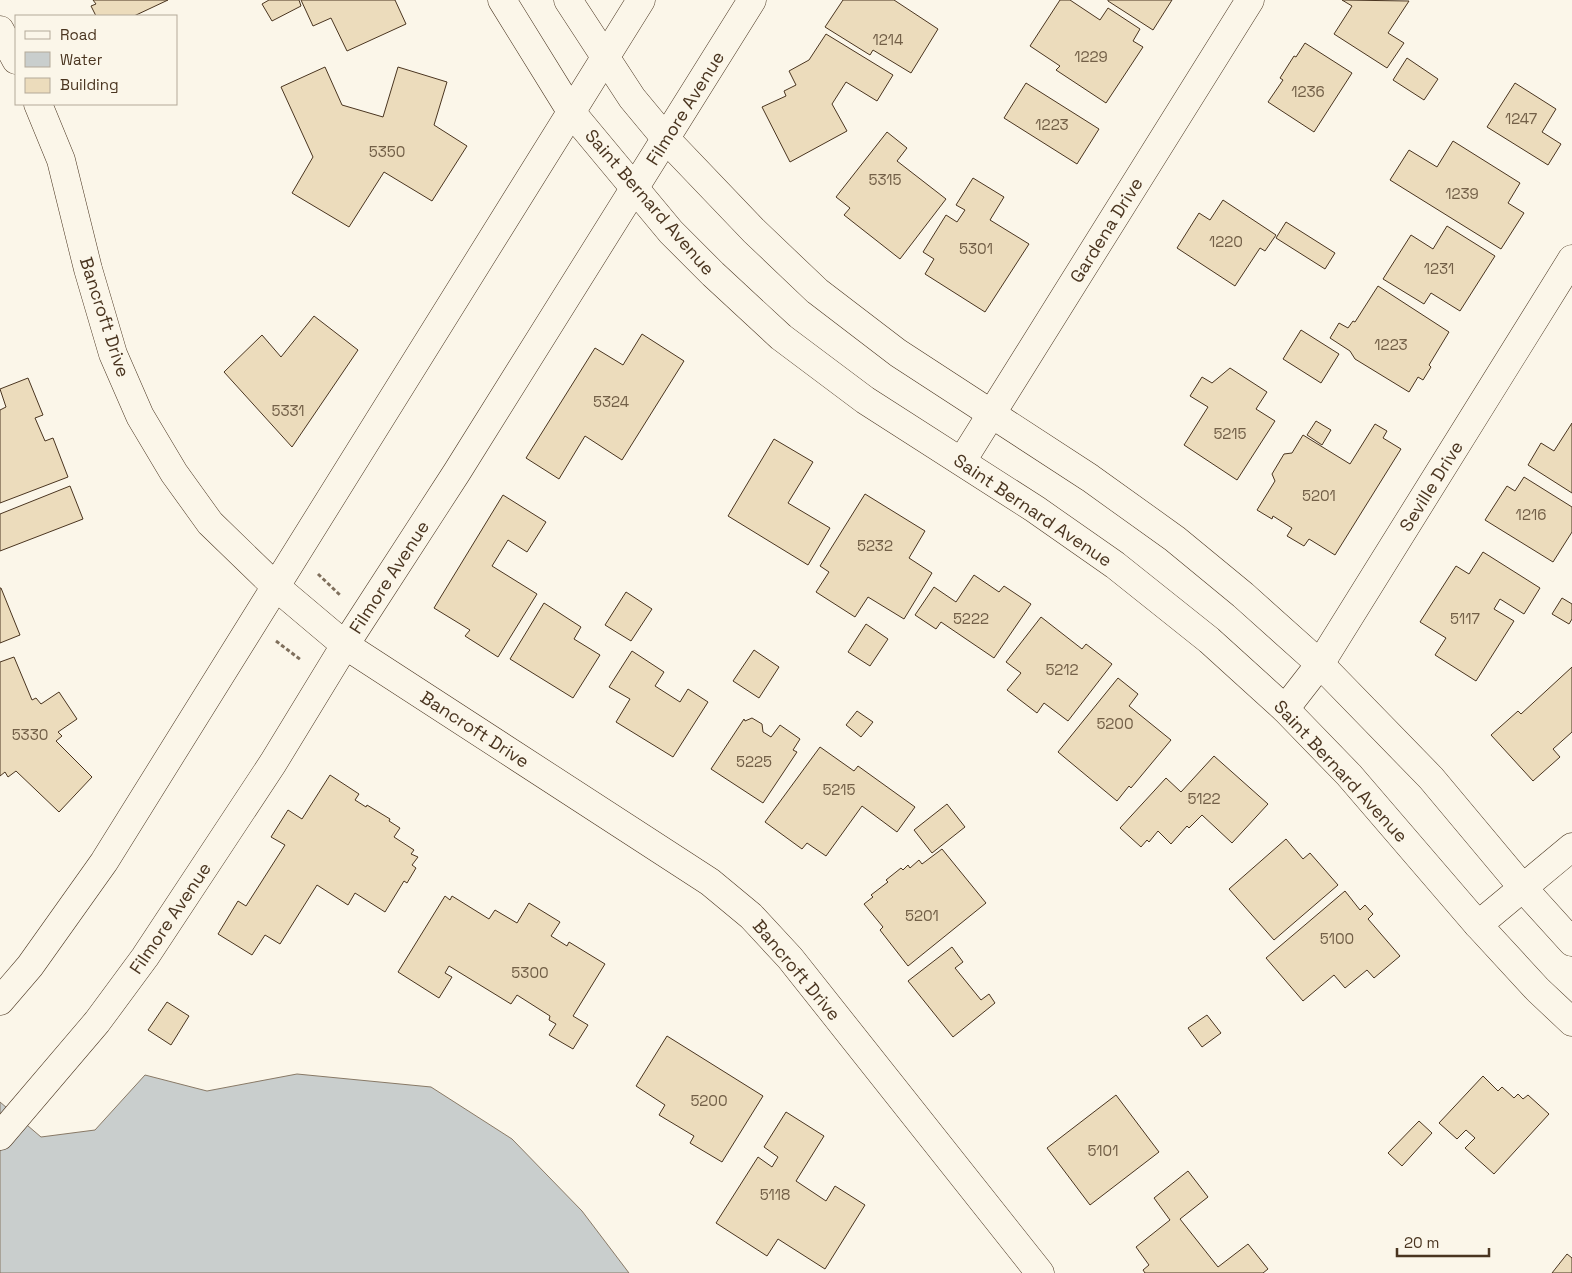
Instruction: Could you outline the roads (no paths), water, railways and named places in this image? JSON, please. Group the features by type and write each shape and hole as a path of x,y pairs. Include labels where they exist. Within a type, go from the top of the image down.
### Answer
{"street":[{"name":"Saint Bernard Avenue","path":"502,0 572,113 671,232 713,274 781,337 865,400 1035,509 1115,565 1208,640 1285,709 1356,782 1478,925 1538,990 1572,1022"},
{"path":"568,0 632,98 666,139 754,231 817,291 898,353 1090,478 1175,539 1243,595 1320,664 1431,778 1523,888 1572,942"},
{"path":"0,1001 30,966 104,862 641,0"},
{"name":"Filmore Avenue","path":"0,1136 97,1022 145,957 273,763 345,645 446,488 752,0"},
{"name":"Gardena Drive","path":"962,461 1250,0"},
{"path":"0,30 15,58"},
{"name":"Bancroft Drive","path":"38,105 61,160 88,269 113,354 140,416 174,472 210,523 275,586 345,645 710,882 751,916 790,958 1040,1273"},
{"name":"Seville Drive","path":"1285,709 1320,664 1572,259"},
{"path":"1478,925 1572,847"}],"water":[{"path":"297,1074 431,1087 512,1139 582,1211 629,1273 0,1273 0,1102 41,1137 95,1130 145,1075 207,1091"}]}
